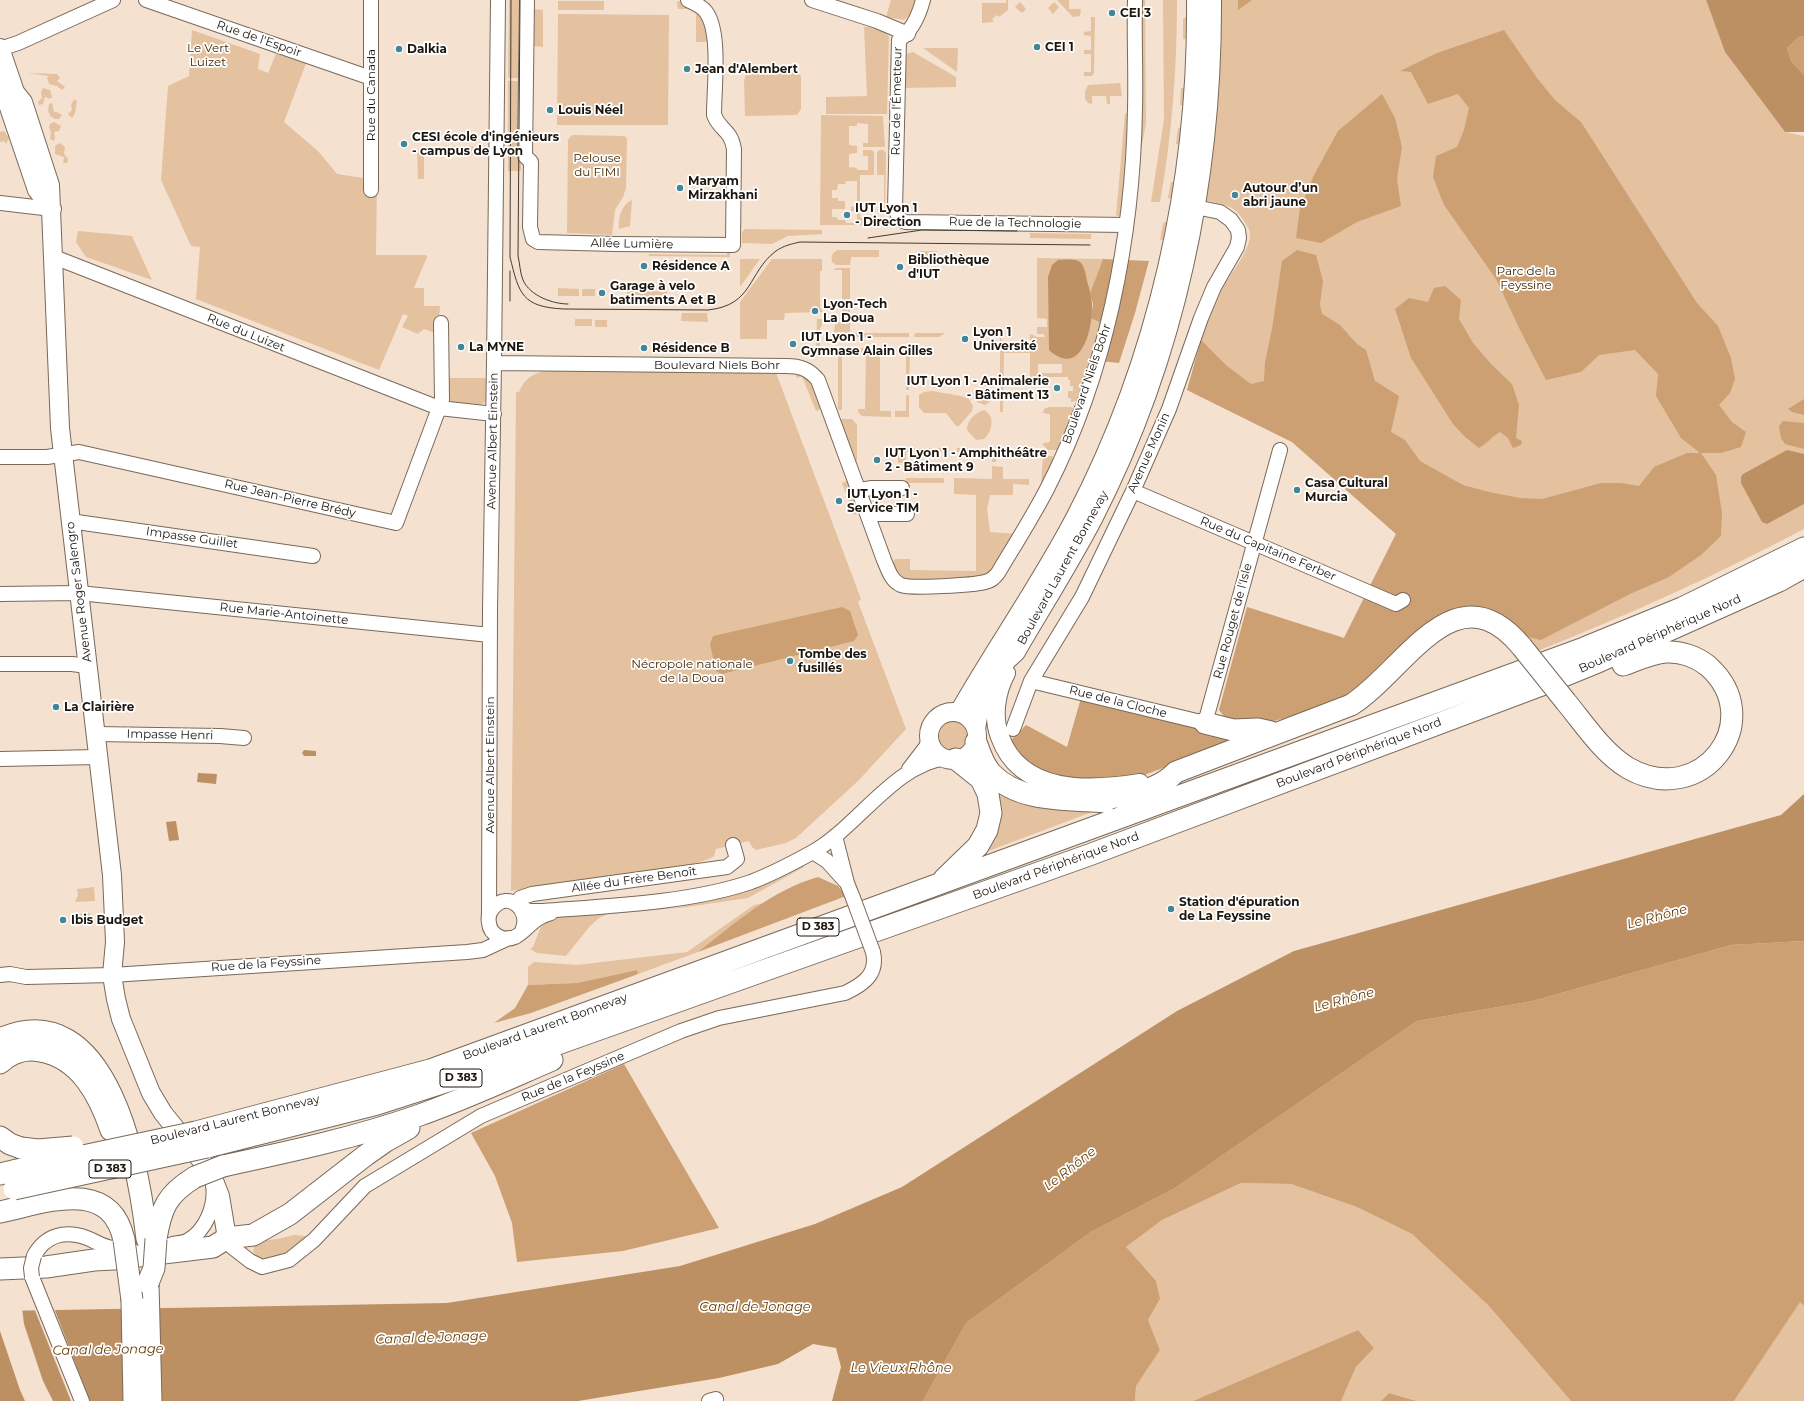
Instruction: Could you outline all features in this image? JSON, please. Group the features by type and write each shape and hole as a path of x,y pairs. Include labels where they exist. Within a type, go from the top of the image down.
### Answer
{"highway":[{"name":"Boulevard Périphérique Nord","path":"940,883 963,876 1150,806 1584,648 1682,608 1804,548"},
{"name":"Boulevard Périphérique Nord","path":"907,921 1089,855 1600,661 1772,584 1804,567"},
{"path":"1091,801 1123,796 1155,786 1168,780 1176,772 1351,705 1360,699 1430,633 1449,621 1466,618 1491,621 1509,633 1522,647 1566,702 1612,756 1628,768 1644,775 1663,779 1684,778 1700,770 1709,764 1719,753 1726,741 1731,723 1730,702 1719,678 1697,658 1676,652 1652,654 1540,695 1518,693"},
{"path":"1205,723 1232,730 1258,729 1276,733"},
{"path":"976,736 986,767 998,779 1019,790 1049,798 1071,801 1114,803 1132,801 1150,806"},
{"path":"940,883 978,846 990,822 990,804 981,779 951,759"},
{"name":"Boulevard Laurent Bonnevay","path":"8,1181 170,1138 202,1139 430,1070 940,883"},
{"name":"Boulevard Laurent Bonnevay","path":"8,1181 202,1139 321,1119 432,1087 907,921"},
{"path":"134,1401 132,1300 140,1240 158,1223 164,1205 177,1189 210,1174 359,1134 418,1115 696,1001 710,989"},
{"path":"0,1039 17,1033 39,1041"},
{"path":"0,1063 15,1053 28,1050 39,1041 60,1037 67,1051 70,1063 87,1081 108,1121 123,1170 140,1240 154,1268 148,1283 151,1401"},
{"path":"0,1269 46,1267 94,1260 213,1247 228,1238 253,1235 290,1214 386,1141 447,1111 459,1099"},
{"path":"0,1137 10,1144 21,1148 38,1150 74,1147 157,1134 170,1138"},
{"path":"6,1211 75,1198 90,1199 105,1207 114,1215 119,1224 140,1240"}],"main road":[{"name":"Boulevard Laurent Bonnevay","path":"976,736 982,700 993,676 1003,663 1016,652 1093,518 1135,426 1152,380 1168,328 1189,244 1188,206 1196,0"},
{"name":"Boulevard Laurent Bonnevay","path":"959,712 1057,552 1076,517 1124,408 1149,336 1173,244 1188,206 1210,90 1212,0"},
{"name":"Avenue Roger Salengro","path":"0,48 14,92 23,102 50,185 60,428 112,875 115,942 112,975 116,999 121,1019 150,1093 163,1113 201,1160 210,1174 220,1196 228,1238"},
{"path":"0,80 37,190 52,209"},
{"path":"1016,652 999,687 996,709 996,724 1002,743 1007,752 1020,768 1032,776 1051,784 1103,788 1142,783 1176,772"},
{"path":"947,712 959,712 970,718 976,736 968,754 951,759 933,749 930,738 931,727 937,718 947,712"}],"street":[{"path":"0,48 18,43 113,0"},
{"name":"Rue de l'Espoir","path":"146,0 371,78"},
{"name":"Rue du Canada","path":"371,0 371,190"},
{"name":"Avenue Albert Einstein","path":"489,920 490,635 494,414 498,0"},
{"name":"Allée Lumière","path":"527,0 526,156 531,162 530,228 533,240 538,242 615,244 733,245 734,149 732,138 729,133 716,122 714,114 714,30 706,11 699,5 688,0"},
{"name":"Rue de l'Émetteur","path":"812,0 877,20 908,34"},
{"path":"908,34 920,11 923,0"},
{"name":"Boulevard Niels Bohr","path":"494,364 803,367 812,373 818,380 891,576 901,585 916,586 988,582 995,577 1046,490 1075,425 1108,326 1117,287 1134,143 1134,0"},
{"name":"Rue de l'Émetteur","path":"905,222 900,219 895,210 899,40 908,34"},
{"path":"0,204 52,209"},
{"name":"Avenue Monin","path":"1013,729 1031,682 1082,597 1133,491 1169,409 1201,318 1214,287 1237,248 1239,238 1238,230 1231,220 1220,212 1188,206"},
{"name":"Rue de la Technologie","path":"905,222 1125,225"},
{"name":"Rue du Luizet","path":"54,257 439,408 494,414"},
{"path":"439,408 442,400 441,323"},
{"name":"Rue Jean-Pierre Brédy","path":"63,455 79,452 396,524 439,408"},
{"name":"Rue Rouget de l'Isle","path":"1205,723 1280,450"},
{"path":"0,457 63,455"},
{"path":"859,490 872,488 902,488"},
{"name":"Rue du Capitaine Ferber","path":"1133,491 1396,604 1403,600"},
{"path":"868,514 907,514"},
{"name":"Impasse Guillet","path":"70,521 313,556"},
{"name":"Rue Marie-Antoinette","path":"0,594 79,593 490,635"},
{"path":"0,664 72,664 87,666"},
{"name":"Rue de la Cloche","path":"1031,682 1205,723"},
{"name":"Impasse Henri","path":"96,734 220,736 244,738"},
{"path":"490,883 500,897 525,910 535,911 562,910 672,899 725,889 751,881 781,869 813,852 835,836 905,774 926,747 930,738"},
{"path":"0,759 98,757"},
{"path":"905,774 930,761 951,759"},
{"name":"Rue de la Feyssine","path":"228,1238 232,1247 250,1261 262,1267 289,1260 314,1240 365,1186 481,1116 681,1031 719,1018 846,993 862,983 872,973 875,961 847,883 835,836"},
{"name":"Allée du Frère Benoît","path":"514,904 520,898 532,894 727,867 737,860 733,844"},
{"name":"Rue de la Feyssine","path":"813,852 827,861 847,883"},
{"path":"514,904 496,905 489,920 495,934 501,938 515,936 538,918 562,910"},
{"path":"514,904 525,918 522,931"},
{"name":"Rue de la Feyssine","path":"467,952 484,941 488,934 489,920"},
{"name":"Rue de la Feyssine","path":"26,977 112,975 467,952 483,950 509,938"},
{"path":"0,975 10,974 26,977"},
{"path":"0,984 26,977"},
{"path":"180,1243 186,1242 196,1235 208,1217 214,1191 210,1174"},
{"path":"82,1401 34,1287 31,1268 34,1256 41,1244 47,1239 62,1234 78,1235 102,1245 121,1250 228,1238"}],"green space":[{"path":"509,0 522,0 522,78 508,78"},
{"path":"891,0 920,0 917,9 904,20 886,17"},
{"path":"1006,0 1008,0 1008,10 999,17 997,15 992,19 994,22 982,23 982,3 1006,3"},
{"path":"1057,0 1069,0 1069,9 1081,9 1080,16 1073,17"},
{"path":"1141,0 1145,0 1146,123 1136,178"},
{"path":"1163,0 1177,0 1175,76 1171,127 1160,202 1151,202 1164,119"},
{"path":"1188,0 1192,0 1190,60 1183,150 1169,239 1160,240 1163,223 1170,220 1174,199 1168,198 1171,182 1177,182 1182,145 1176,144 1178,128 1184,127 1186,105 1180,105 1181,88 1187,87 1190,39 1183,39 1183,19 1190,14"},
{"name":"Parc de la Feyssine","path":"1217,0 1706,0 1725,52 1785,132 1804,136 1804,529 1738,563 1671,594 1535,652 1472,610 1306,713 1257,725 1219,710 1247,607 1344,638 1396,534 1292,442 1187,390 1201,340 1210,315 1221,291 1247,248 1250,234 1249,229 1241,216 1229,206 1208,201 1207,205 1204,204"},
{"path":"1238,0 1252,0 1238,10"},
{"path":"558,1 604,1 604,10 558,10"},
{"path":"679,1 700,10 711,42 696,42 696,9 678,9 677,2"},
{"path":"1020,2 1026,9 1022,13 1015,7"},
{"path":"1054,2 1059,7 1053,14 1048,8"},
{"path":"534,9 543,10 543,47 534,46"},
{"path":"558,14 669,15 668,125 557,125"},
{"path":"1091,17 1095,17 1094,73 1092,76 1084,76 1084,72 1091,72 1091,54 1084,54 1084,50 1091,50 1091,36 1084,35 1084,32 1091,31"},
{"path":"864,27 883,27 889,37 887,114 826,114 826,97 867,96"},
{"name":"Le Vert Luizet","path":"192,30 260,54 258,69 268,73 278,49 308,58 284,122 318,151 337,174 377,180 376,255 426,255 427,257 414,288 424,288 424,306 440,306 438,334 424,329 418,334 402,327 408,316 403,314 379,370 196,299 200,247 191,246 161,180 168,86 189,76"},
{"path":"1504,30 1537,78 1555,100 1581,122 1697,303 1718,326 1731,358 1735,379 1730,393 1719,405 1732,422 1746,432 1741,447 1721,453 1701,453 1716,475 1722,513 1721,536 1701,555 1669,577 1630,594 1541,640 1519,635 1472,610 1349,700 1306,713 1257,725 1229,723 1219,710 1247,607 1344,638 1396,534 1292,442 1187,390 1201,340 1227,366 1251,384 1264,381 1265,362 1272,329 1282,261 1297,250 1316,255 1323,281 1320,304 1322,314 1340,325 1357,344 1366,350 1375,381 1399,396 1391,432 1405,440 1420,461 1463,485 1520,498 1542,499 1601,483 1621,483 1639,486 1654,467 1687,453 1700,453 1681,438 1656,396 1658,374 1635,350 1599,355 1581,372 1546,380 1496,279 1444,205 1433,177 1436,156 1457,147 1464,130 1469,108 1458,94 1428,104 1411,72 1400,71 1437,53"},
{"path":"1804,36 1804,75 1791,61 1787,48 1799,37"},
{"path":"923,48 958,48 957,72"},
{"path":"913,52 956,77 956,87 903,88 903,55"},
{"path":"747,72 797,72 801,76 801,109 797,115 745,116 744,80"},
{"path":"27,73 57,74 60,78 57,81 65,87 62,90 57,86 49,84 47,78 49,76"},
{"path":"508,81 521,81 521,171 508,171"},
{"path":"1120,83 1122,96 1110,96 1110,104 1107,104 1106,96 1092,96 1092,104 1088,103 1085,99 1085,91 1088,85"},
{"path":"43,88 50,90 52,97 50,99 45,97 43,104 39,105 38,102 42,98 41,92"},
{"path":"1382,94 1395,118 1402,147 1397,179 1401,206 1357,222 1321,243 1296,238 1300,208 1314,175 1338,131"},
{"path":"74,100 77,100 75,113 72,118 68,114 72,110 71,104"},
{"path":"52,103 54,112 62,115 59,119 55,119 50,116 48,110 49,104"},
{"path":"1125,113 1130,115 1122,215 1116,216"},
{"path":"821,115 883,116 885,147 863,147 863,143 868,143 868,124 857,123 857,126 849,126 849,145 857,146 857,153 849,154 849,167 857,168 857,170 868,170 868,156 863,156 863,150 872,150 874,153 874,175 860,175 860,204 857,204 857,181 846,181 845,184 838,184 837,190 832,190 832,198 838,198 838,201 845,201 845,209 832,209 832,217 837,217 838,220 845,220 846,223 857,223 857,212 851,211 851,207 860,206 860,218 868,218 868,222 873,222 873,225 820,225"},
{"path":"54,122 61,126 59,131 54,132 54,141 50,139 51,132 49,127 50,124"},
{"path":"4,131 9,138 6,144 4,141 0,142 0,132"},
{"name":"Pelouse du FIMI","path":"573,135 624,136 627,138 626,188 623,197 615,210 612,235 567,233 568,140"},
{"path":"60,143 65,147 64,154 68,159 67,163 63,163 64,157 55,154 55,146"},
{"path":"443,146 479,147 479,155 424,155 424,179 418,179 417,149 443,149"},
{"path":"879,150 883,150 886,153 884,214 879,212 877,209 884,209 884,175 877,175 877,153"},
{"path":"632,200 630,226 619,229 621,212 625,205"},
{"path":"745,229 822,230 822,234 788,236 772,244 742,243 742,232"},
{"path":"78,231 132,236 152,280 86,257 76,242"},
{"path":"1030,233 1091,234 1091,239 1030,238"},
{"path":"727,248 730,252 730,257 649,256 649,254 727,255"},
{"path":"838,250 879,250 879,257 851,257 850,265 836,265 832,262 832,256 834,252"},
{"path":"920,251 937,251 937,258 919,258"},
{"path":"1037,258 1103,259 1090,293 1081,326 1091,318 1104,324 1079,400 1071,402 1071,398 1068,398 1068,391 1073,391 1073,386 1070,386 1070,380 1068,380 1068,377 1039,377 1038,385 1030,385 1030,353 1004,353 1003,412 1000,412 1000,333 1002,342 1030,342 1030,334 1037,337 1045,337 1044,334 1037,334 1037,327 1047,327 1047,319 1037,318","holes":["1038,364 1062,364 1062,373 1038,373"]},
{"path":"740,259 760,259 740,287"},
{"path":"772,259 822,259 822,271 820,271 820,307 823,312 785,313 784,320 767,320 767,339 740,339 740,302"},
{"path":"1103,259 1149,261 1135,313 1119,363 1100,361 1109,327 1091,318 1093,304 1090,293"},
{"path":"836,268 850,268 850,319 842,319 842,270 834,270"},
{"path":"1445,286 1461,300 1459,319 1473,343 1491,364 1512,384 1519,405 1516,438 1522,441 1521,445 1513,448 1508,438 1500,432 1479,448 1464,436 1453,424 1411,358 1395,309 1409,298 1428,302 1434,288"},
{"path":"558,288 579,289 579,296 558,296"},
{"path":"582,289 595,289 595,296 582,296"},
{"path":"627,291 667,291 667,298 627,298"},
{"path":"682,313 707,313 708,322 681,321"},
{"path":"575,319 592,319 592,326 575,326"},
{"path":"817,319 822,319 822,325 820,328 820,350 822,350 822,353 816,353"},
{"path":"595,320 607,320 607,327 595,327"},
{"path":"837,322 850,322 850,333 909,333 909,337 840,337 834,333 835,324"},
{"path":"915,333 945,333 939,337 914,337"},
{"path":"858,348 892,349 891,351 880,352 880,411 891,411 891,417 862,416 858,412 858,409 865,409 866,353 858,352"},
{"path":"838,349 850,349 850,352 842,352 842,410 838,410"},
{"path":"899,349 910,349 909,390 906,390 906,352 899,352"},
{"name":"Nécropole nationale de la Doua","path":"556,368 775,370 861,599 858,602 906,729 858,781 796,838 786,843 756,850 752,847 749,841 716,849 714,856 702,861 681,866 618,877 511,891 516,392 519,392 529,377"},
{"path":"795,370 809,377 824,408 816,411 802,376 797,378"},
{"path":"448,378 486,378 486,400 480,405 471,406 457,405 448,401"},
{"path":"932,391 961,396 969,399 973,406 972,411 959,426 956,426 946,413 924,413 919,407 919,395 924,392"},
{"path":"986,391 991,395 991,401 985,405 977,402 975,398 977,395"},
{"path":"906,395 909,395 909,417 895,417 895,411 906,411"},
{"path":"1804,399 1804,415 1792,412 1788,409"},
{"path":"1049,407 1071,407 1076,411 1058,450 1048,450 1043,445 1043,443 1050,442 1050,414 1043,413 1044,409"},
{"path":"984,410 990,416 992,424 991,428 984,439 976,440 967,430 967,426 972,417"},
{"path":"842,419 852,419 857,425 857,461 854,463 840,421"},
{"path":"1783,421 1804,423 1804,449 1785,444 1781,438 1779,426"},
{"path":"898,448 946,448 946,452 906,452 906,463 898,463"},
{"path":"957,448 996,449 996,462 992,462 992,453 957,452"},
{"path":"1052,456 1055,459 1041,485 1043,457"},
{"path":"992,466 1003,467 1003,479 1029,479 1029,485 1013,484 1013,495 990,495 987,509 990,532 1018,534 1006,553 986,577 916,582 902,580 891,565 895,559 910,559 910,570 976,571 976,495 954,494 954,478 992,479"},
{"path":"906,478 944,478 944,483 906,483"},
{"path":"849,480 860,512 854,515 842,483"},
{"path":"842,607 850,611 858,635 854,641 722,674 716,671 710,644 713,636"},
{"path":"1081,698 1251,735 1139,777 1094,782 1049,778 1020,759 1011,740 1026,725 1067,747"},
{"path":"954,721 965,725 969,736 965,747 954,751 943,747 939,736 943,725"},
{"path":"988,776 1100,809 986,852 999,824 1001,802"},
{"path":"803,864 804,867 748,898 687,907 608,914 599,918 590,926 566,956 537,953 530,949 533,947 542,924 550,918 600,911 663,906"},
{"path":"818,877 838,886 846,896 698,952 755,908 785,890"},
{"path":"94,887 95,901 75,902 78,895 77,889"},
{"path":"765,903 750,912 698,952 638,974 637,970 577,983 528,985 528,967 534,962 577,965 687,952 754,905"},
{"path":"90,913 92,924 80,926 79,914"},
{"path":"1804,941 1804,1306 1800,1302 1734,1401 1571,1401 1488,1305 1412,1234 1357,1207 1291,1184 1241,1183 1162,1220 1126,1247 1156,1281 1160,1299 1148,1320 1160,1350 1136,1386 1135,1401 923,1401 966,1323 1091,1232 1175,1188 1417,1021 1533,1001 1731,945"},
{"path":"637,970 638,974 531,1013 494,1023 515,1008 528,985 577,983"},
{"path":"624,1064 719,1228 623,1251 517,1262 512,1223 495,1176 471,1133"},
{"path":"1241,1183 1291,1184 1357,1207 1412,1234 1488,1305 1571,1401 1418,1401 1389,1393 1381,1401 1341,1401 1356,1367 1374,1348 1358,1330 1193,1401 1135,1401 1136,1386 1160,1350 1148,1320 1160,1299 1126,1247 1162,1220"},
{"path":"294,1235 306,1236 308,1238 289,1255 261,1260 253,1252 255,1241 278,1239"},
{"path":"1800,1301 1804,1306 1804,1401 1734,1401"},
{"path":"1358,1330 1374,1348 1356,1367 1341,1401 1193,1401"},
{"path":"1389,1393 1417,1401 1381,1401"}],"water":[{"path":"1706,0 1804,0 1804,36 1799,37 1787,48 1791,61 1804,75 1804,132 1785,132 1725,52"},
{"path":"1058,260 1074,260 1081,263 1085,272 1092,302 1090,326 1083,347 1077,355 1069,359 1060,357 1049,350 1048,277 1052,265"},
{"path":"1787,450 1804,454 1804,504 1767,524 1762,522 1741,483 1741,477 1743,474"},
{"path":"304,750 316,751 316,756 304,756 302,753"},
{"path":"198,773 217,774 216,784 197,782"},
{"path":"1804,794 1804,941 1731,945 1533,1001 1417,1021 1175,1188 1091,1232 966,1323 923,1401 832,1401 841,1367 836,1348 813,1344 778,1364 719,1378 578,1401 0,1401 0,1311 447,1303 680,1266 815,1224 902,1187 1177,1011 1294,951 1781,815"},
{"path":"176,821 179,840 169,841 166,822"}],"pier":[{"path":"22,1308 24,1324 43,1381 53,1401 25,1401 0,1331 0,1309"},
{"path":"34,1308 54,1308 90,1401 71,1401"}],"tram line":[{"path":"511,0 510,257 520,289 525,296 539,305 550,308 564,309 708,310 723,307 734,302 742,295 760,269 776,251 784,246 800,242 1090,245"},
{"path":"520,0 518,256 521,274 526,286 542,298 549,301 568,304"},
{"path":"868,238 922,230 1017,231"},
{"path":"510,271 510,301"}],"place":[{"name":"CEI 3","path":"1112,13"},
{"name":"CEI 1","path":"1037,47"},
{"name":"Dalkia","path":"399,49"},
{"name":"Jean d'Alembert","path":"687,69"},
{"name":"Louis Néel","path":"550,110"},
{"name":"CESI école d'ingénieurs - campus de Lyon","path":"404,144"},
{"name":"Maryam Mirzakhani","path":"680,188"},
{"name":"Autour d’un abri jaune","path":"1235,195"},
{"name":"IUT Lyon 1 - Direction","path":"847,215"},
{"name":"Résidence A","path":"644,266"},
{"name":"Bibliothèque d'IUT","path":"900,267"},
{"name":"Garage à velo batiments A et B","path":"602,293"},
{"name":"Lyon-Tech La Doua","path":"815,311"},
{"name":"Lyon 1 Université","path":"965,339"},
{"name":"IUT Lyon 1 - Gymnase Alain Gilles","path":"793,344"},
{"name":"La MYNE","path":"461,347"},
{"name":"Résidence B","path":"644,348"},
{"name":"IUT Lyon 1 - Animalerie - Bâtiment 13","path":"1057,388"},
{"name":"IUT Lyon 1 - Amphithéâtre 2 - Bâtiment 9","path":"877,460"},
{"name":"Casa Cultural Murcia","path":"1297,490"},
{"name":"IUT Lyon 1 - Service TIM","path":"839,501"},
{"name":"Tombe des fusillés","path":"790,661"},
{"name":"La Clairière","path":"56,707"},
{"name":"Station d'épuration de La Feyssine","path":"1171,909"},
{"name":"Ibis Budget","path":"63,920"}],"water label":[{"name":"Le Rhône","path":"1657,917"},
{"name":"Le Rhône","path":"1344,1000"},
{"name":"Le Rhône","path":"1070,1169"},
{"name":"Canal de Jonage","path":"755,1307"},
{"name":"Canal de Jonage","path":"431,1338"},
{"name":"Canal de Jonage","path":"108,1350"},
{"name":"Le Vieux Rhône","path":"901,1368"}]}
